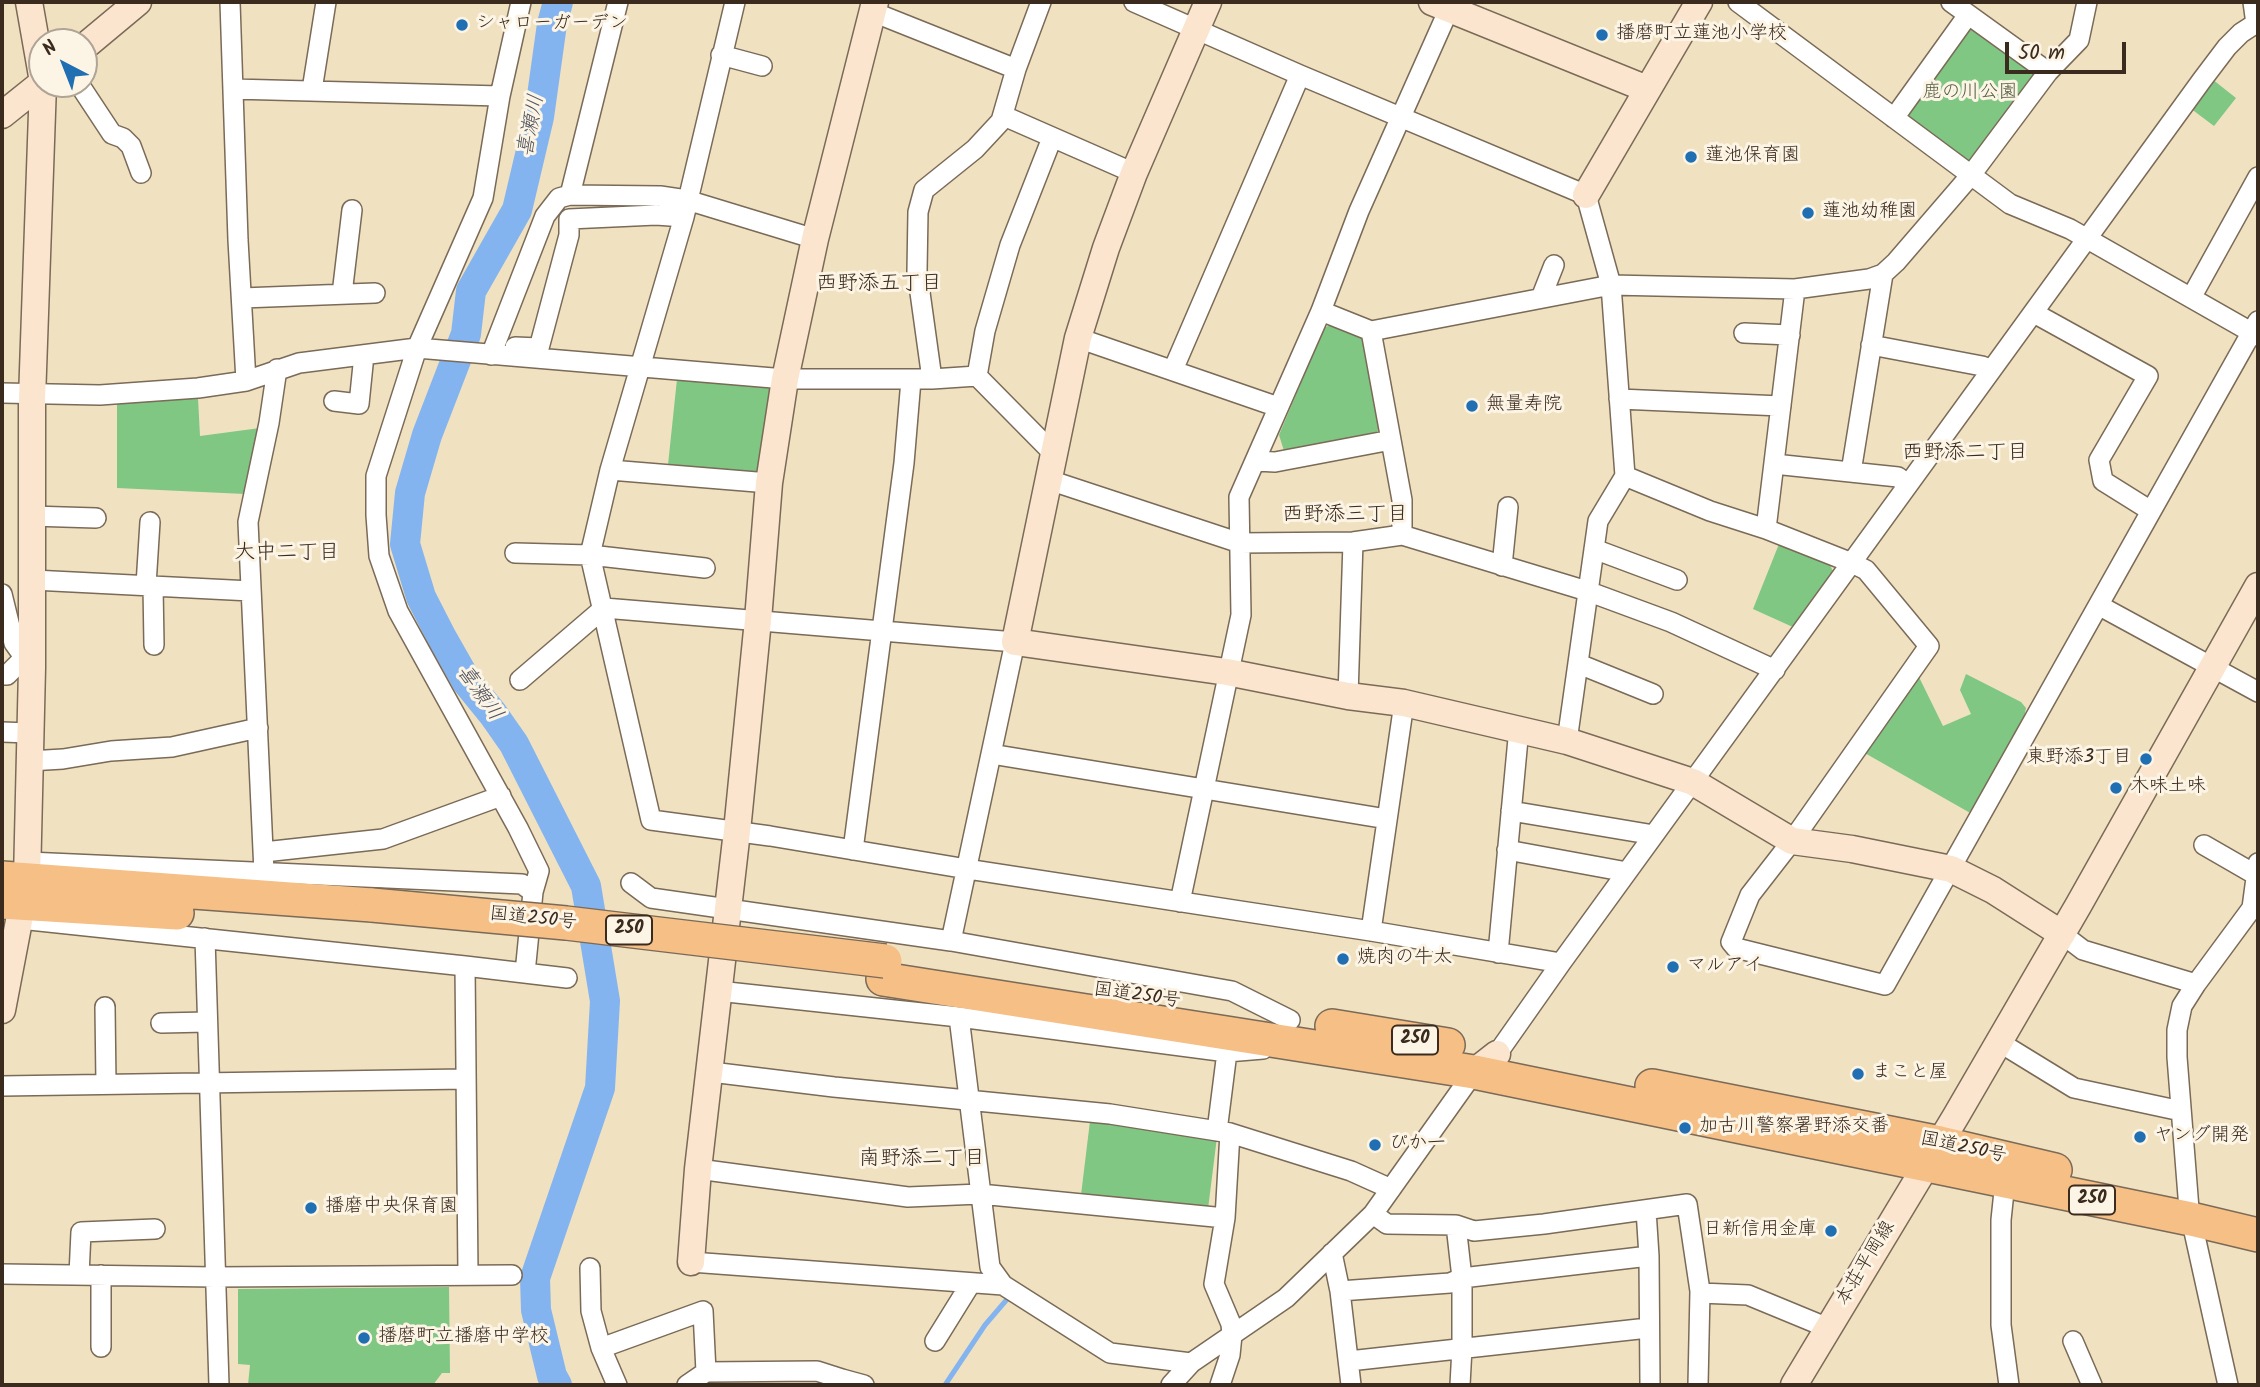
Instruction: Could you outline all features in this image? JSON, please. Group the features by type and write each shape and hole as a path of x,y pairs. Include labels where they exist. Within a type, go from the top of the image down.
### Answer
{"highway":[{"name":"国道250号","path":"17,891 372,915 573,942 884,970 1299,1032 1486,1063 1933,1155 2190,1210 2258,1235"},
{"name":"国道250号","path":"1933,1155 2005,1182 2190,1210 2258,1216"}],"street":[{"path":"29,2 34,28"},
{"path":"98,35 138,2"},
{"path":"230,2 246,381"},
{"path":"312,90 326,2"},
{"path":"521,2 500,96 483,198 418,348 376,476 379,556 398,611 501,796 538,871 533,892 525,973"},
{"path":"570,195 618,2"},
{"path":"735,2 686,209 610,470 590,555 651,820 737,831 1561,963"},
{"path":"932,379 917,271 918,212 923,190 975,149 1004,116 1016,69 1041,2"},
{"path":"1134,2 1586,195"},
{"path":"951,941 1078,338 1106,248 1134,173 1208,2"},
{"path":"1567,741 1598,521 1625,476 1611,285 1586,195 1699,2"},
{"path":"1625,476 1710,512 1766,529 1866,570 1929,646 1792,841 1750,895 1731,942 1736,948 1885,985 2151,511 2256,330 2191,298 2070,229 2010,204 1738,2"},
{"path":"1951,2 2048,72"},
{"path":"1321,312 1371,331 1611,285 1796,289 1869,279 1883,274 1971,176 2048,72 2079,40 2087,2"},
{"path":"1171,1385 1191,1363 1286,1298 1373,1214 1628,872 2227,47 2241,33 2257,23 2253,2"},
{"path":"1180,902 1241,615 1239,496 1321,312 1359,211 1402,116 1441,5 1647,89"},
{"path":"1003,1285 691,1262 698,1169 737,831 769,483 785,379 815,240 874,7 1016,69"},
{"path":"1894,118 1968,15"},
{"path":"721,55 762,66"},
{"path":"1173,370 1300,75"},
{"path":"233,89 500,96"},
{"path":"2,115 28,94"},
{"path":"2,1010 29,761 29,662 33,580 32,394 42,98"},
{"path":"88,98 112,134 123,138 131,146 141,173"},
{"path":"1004,116 1134,173"},
{"path":"977,376 985,331 1010,245 1052,138"},
{"path":"2191,298 2258,177"},
{"path":"492,353 545,216 559,198 570,195 660,196 686,209 815,240"},
{"path":"549,211 569,219 656,215 686,209"},
{"path":"342,294 352,210"},
{"path":"492,353 515,347 539,348 569,235 569,219"},
{"path":"1541,298 1546,272"},
{"path":"1851,472 1883,274"},
{"path":"1766,529 1796,289"},
{"path":"242,298 375,293"},
{"path":"2034,313 2148,376 2099,460 2103,481 2151,511"},
{"path":"1371,331 1402,500 1402,535"},
{"path":"1745,333 1790,335"},
{"path":"1078,338 1278,407"},
{"path":"1871,345 1991,370"},
{"path":"2,393 100,395 198,388 246,381 299,363 418,348 785,379 911,380 977,376 1053,453"},
{"path":"334,401 359,404 364,355"},
{"path":"264,872 248,522 269,423 277,369"},
{"path":"853,850 904,463 911,380"},
{"path":"1619,399 1781,406"},
{"path":"1256,461 1275,462 1391,440"},
{"path":"1774,464 1898,477 1908,485"},
{"path":"610,470 769,483"},
{"path":"1049,480 1240,543 1353,542 1402,535 1587,591 1671,622 1775,670"},
{"path":"1502,566 1508,506"},
{"path":"31,516 96,518"},
{"path":"150,522 149,586 154,645"},
{"path":"1348,696 1353,542"},
{"path":"1594,549 1677,580"},
{"path":"515,553 590,555 705,568"},
{"path":"33,580 251,591"},
{"name":"本荘平岡線","path":"1794,1385 2062,934 2258,586"},
{"path":"2,598 14,643 29,662"},
{"path":"2100,606 2258,692"},
{"path":"520,680 604,608 1016,642 1227,672 1348,696 1404,703 1520,728 1693,782 1792,841 1852,849 1951,869 1993,890 2083,950 2196,984"},
{"path":"2,675 7,675 29,662"},
{"path":"1578,664 1653,694"},
{"path":"1370,931 1404,703"},
{"path":"29,761 172,747 258,728"},
{"path":"1498,953 1520,728"},
{"path":"2,732 29,733"},
{"path":"991,754 1387,819"},
{"path":"264,852 383,839 501,796"},
{"path":"1511,811 1654,835"},
{"path":"2204,845 2257,869 2252,908 2182,1006 2177,1030 2190,1210 2228,1385"},
{"path":"1507,850 1628,872"},
{"path":"17,891 264,872 522,884 533,892"},
{"path":"631,883 651,898 951,941 1232,991 1299,1032"},
{"path":"17,891 205,938 567,978"},
{"path":"205,938 219,1385"},
{"path":"465,966 468,1274"},
{"path":"718,991 959,1017 1227,1052 1299,1032"},
{"path":"105,1007 106,1084"},
{"path":"959,1017 990,1267 1003,1285 1110,1353 1191,1363"},
{"path":"161,1023 207,1022"},
{"path":"1999,1042 2074,1088 2181,1111"},
{"path":"1220,1385 1230,1355 1232,1335 1231,1324 1214,1284 1224,1218 1227,1052"},
{"path":"711,1072 1110,1114 1224,1132 1351,1171 1391,1189"},
{"path":"2,1086 465,1079"},
{"path":"698,1169 908,1197 980,1194 1224,1218"},
{"path":"2005,1182 2001,1220 2001,1325 2009,1385"},
{"path":"1373,1214 1387,1224 1456,1225 1474,1231 1687,1204 1700,1293 1698,1385"},
{"path":"1646,1210 1650,1385"},
{"path":"79,1275 81,1232 133,1221 155,1228"},
{"path":"1456,1225 1462,1278 1460,1385"},
{"path":"1332,1253 1340,1292 1351,1385"},
{"path":"1340,1292 1450,1283 1462,1278 1649,1256"},
{"path":"590,1268 591,1311 601,1348 617,1385"},
{"path":"2,1274 215,1277 512,1275"},
{"path":"101,1275 101,1346"},
{"path":"935,1341 971,1283"},
{"path":"1700,1293 1748,1295 1828,1328"},
{"path":"601,1348 703,1311 706,1371"},
{"path":"1349,1361 1648,1328"},
{"path":"2073,1341 2092,1385"},
{"path":"687,1385 706,1371 817,1371 837,1382 864,1385"}],"green space":[{"name":"鹿の川公園","path":"1969,23 2038,74 1971,165 1902,115"},
{"path":"2212,79 2236,98 2214,126 2190,108"},
{"path":"1334,323 1360,333 1366,345 1381,428 1369,438 1285,454 1279,435 1324,328"},
{"path":"677,379 766,384 772,391 763,468 757,473 668,465"},
{"path":"198,398 200,436 260,428 245,494 117,488 117,401"},
{"path":"1779,544 1828,561 1834,573 1795,628 1753,609"},
{"path":"1917,673 1943,726 1971,714 1960,690 1966,674 2021,702 2026,708 2024,718 1972,814 1863,752"},
{"path":"1090,1121 1217,1137 1208,1209 1081,1195"},
{"name":"播磨町立播磨中学校","path":"449,1287 450,1373 442,1373 433,1385 248,1385 250,1365 238,1364 238,1289"}],"waterway":[{"name":"喜瀬川","path":"557,1385 552,1376 536,1310 535,1278 600,1088 605,1001 586,886 514,744 467,682 442,638 421,597 405,544 410,493 427,435 466,334 471,291 517,210 539,117 552,24 558,2"},
{"path":"945,1385 985,1325 1009,1297"}],"place":[{"name":"シャローガーデン","path":"462,25"},
{"name":"播磨町立蓮池小学校","path":"1602,35"},
{"name":"蓮池保育園","path":"1691,157"},
{"name":"蓮池幼稚園","path":"1808,213"},
{"name":"無量寿院","path":"1472,406"},
{"name":"東野添3丁目","path":"2146,759"},
{"name":"木味土味","path":"2116,788"},
{"name":"焼肉の牛太","path":"1343,959"},
{"name":"マルアイ","path":"1673,967"},
{"name":"まこと屋","path":"1858,1074"},
{"name":"加古川警察署野添交番","path":"1685,1128"},
{"name":"ヤング開発","path":"2140,1137"},
{"name":"ぴか一","path":"1375,1145"},
{"name":"播磨中央保育園","path":"311,1208"},
{"name":"日新信用金庫","path":"1831,1231"},
{"name":"播磨町立播磨中学校","path":"364,1338"}],"district":[{"name":"西野添五丁目","path":"879,285"},
{"name":"西野添二丁目","path":"1965,454"},
{"name":"西野添三丁目","path":"1345,516"},
{"name":"大中二丁目","path":"287,554"},
{"name":"南野添二丁目","path":"922,1160"}]}
